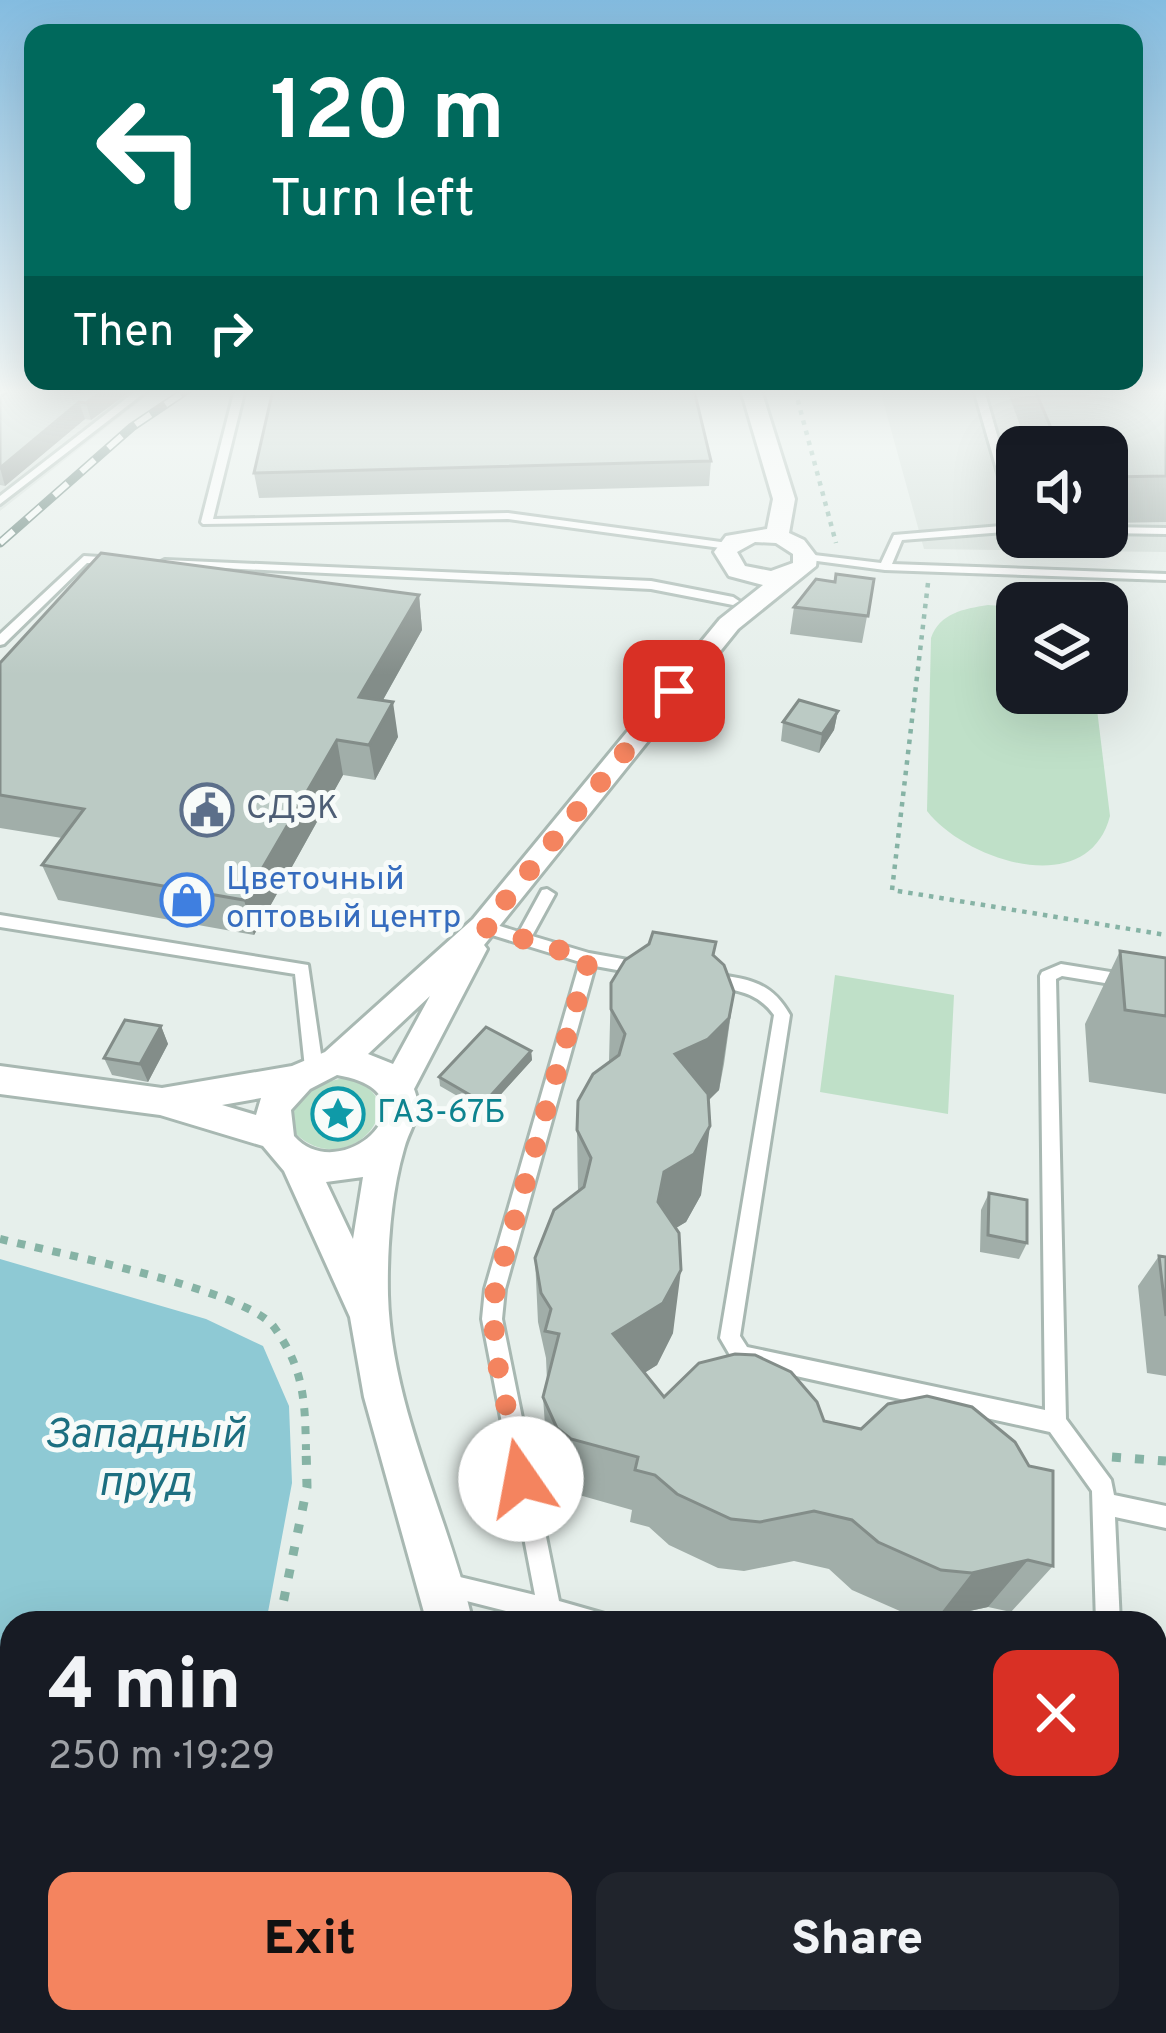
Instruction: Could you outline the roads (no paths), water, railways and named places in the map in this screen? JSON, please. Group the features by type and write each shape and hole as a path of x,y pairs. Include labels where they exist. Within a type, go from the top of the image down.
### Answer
{"street":[{"path":"777,536 784,499 780,485"},
{"path":"398,1087 484,927 731,612 813,559 797,544 777,536 743,537 728,555 731,612"},
{"path":"728,555 751,577 788,577"},
{"path":"369,1316 287,1148 274,1107 484,927"},
{"path":"160,1101 315,1070 370,1065 398,1087 404,1104 402,1122 386,1147 374,1228 369,1316 380,1375 447,1604"},
{"path":"0,1080 160,1101 287,1148 326,1169 350,1167 386,1147"}],"lane":[{"path":"216,485 207,522 508,516 728,555"},
{"path":"885,567 898,537 996,527"},
{"path":"1128,530 1166,531"},
{"path":"0,641 83,559 131,561"},
{"path":"813,559 885,567 1166,577"},
{"path":"155,562 651,586 731,612"},
{"path":"523,938 547,894"},
{"path":"0,921 302,969 315,1070"},
{"path":"484,927 589,959 657,971"},
{"path":"549,1610 492,1318 495,1289 589,959"},
{"path":"1108,1611 1105,1504 1098,1479 1056,1423 1048,976 1060,970 1166,987"},
{"path":"680,975 762,989 782,1015 730,1338 733,1348 741,1354 1056,1423"},
{"path":"1105,1504 1166,1517"},
{"path":"447,1604 553,1611"}],"water":[{"name":"Западный пруд","path":"0,1259 206,1319 263,1346 289,1406 292,1483 268,1611 0,1611"}],"railway":[{"path":"0,543 66,485"}],"place":[{"name":"СДЭК","path":"207,810"},
{"name":"Цветочный оптовый центр","path":"187,900"},
{"name":"ГАЗ-67Б","path":"338,1114"}]}
